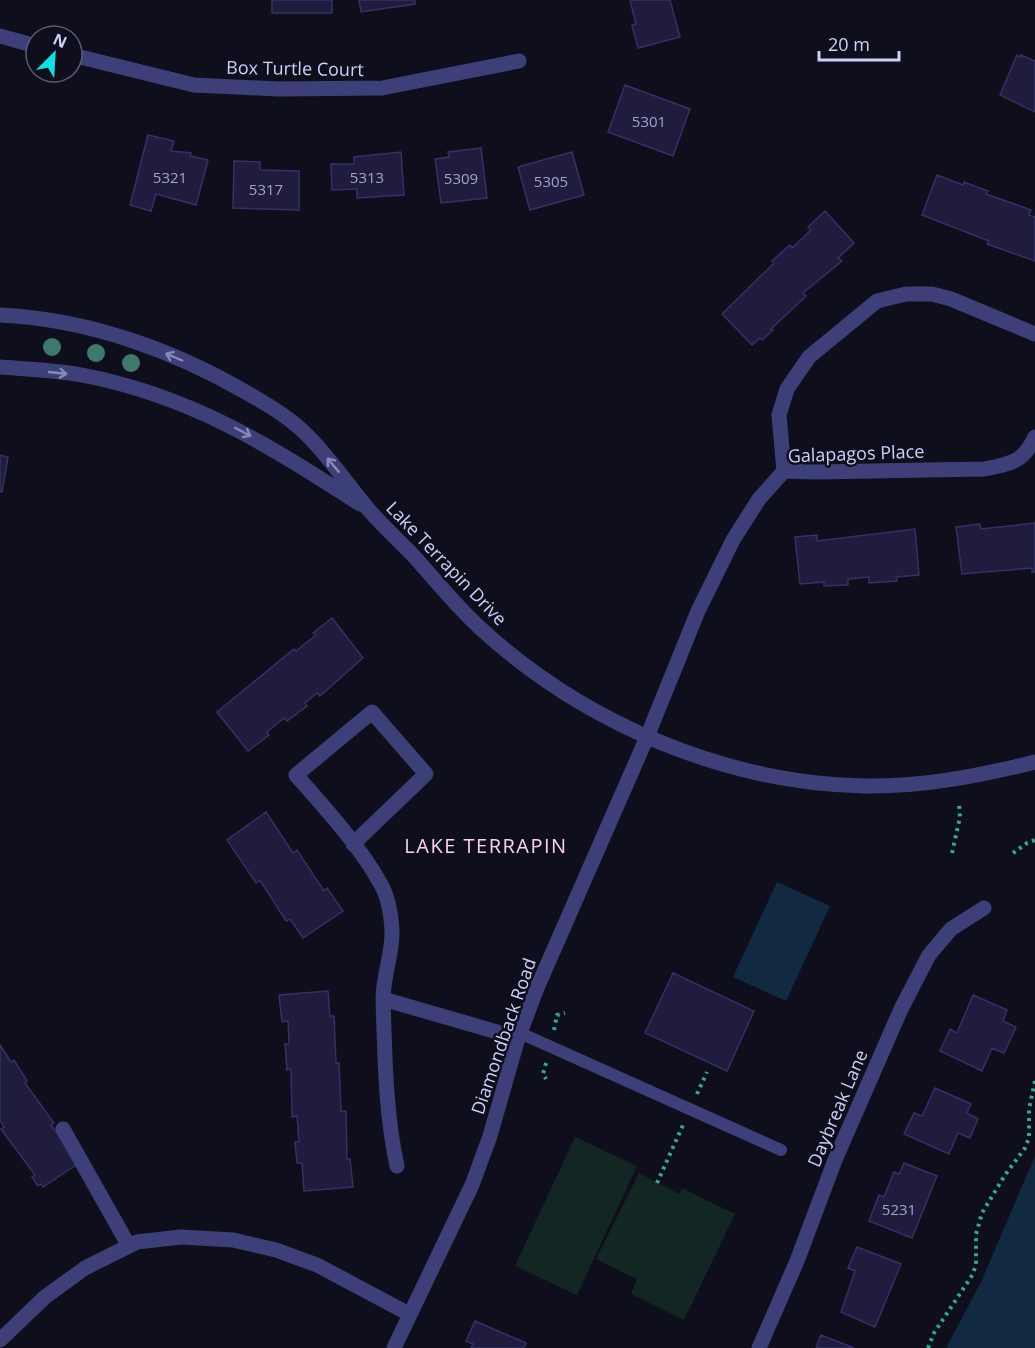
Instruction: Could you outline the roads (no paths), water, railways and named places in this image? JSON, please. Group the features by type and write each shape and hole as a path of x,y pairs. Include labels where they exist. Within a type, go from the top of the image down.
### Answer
{"street":[{"path":"0,36 24,43"},
{"name":"Box Turtle Court","path":"84,58 194,85 278,89 382,88 519,61"},
{"path":"784,471 778,415 787,388 809,357 877,301 906,294 932,294 951,299 1035,334"},
{"name":"Lake Terrapin Drive","path":"0,315 81,327 136,341 216,375 271,406 309,436 370,511 459,608 504,649 558,688 647,737 703,758 753,772 805,782 855,786 925,784 984,775 1035,762"},
{"name":"Lake Terrapin Drive","path":"0,367 81,375 145,391 182,404 256,439 370,511"},
{"name":"Galapagos Place","path":"647,737 698,611 733,540 759,499 784,471 984,469 1009,464 1022,458 1035,437"},
{"path":"353,844 426,774 372,712 296,775 353,844 380,882 389,907 392,933 383,999 386,1087 390,1137 396,1166"},
{"name":"Diamondback Road","path":"394,1348 472,1185 490,1136 519,1036 537,988 647,737"},
{"name":"Daybreak Lane","path":"759,1348 797,1261 835,1160 905,1000 929,955 951,929 984,908"},
{"path":"383,999 519,1036"},
{"path":"63,1129 129,1246"},
{"path":"0,1340 45,1297 85,1268 138,1242 181,1237 233,1240 276,1250 317,1266 409,1314"}],"lane":[{"path":"519,1036 781,1150"}],"water":[{"path":"777,882 830,906 786,1001 733,977"},
{"path":"1035,1156 1035,1348 946,1348 981,1282"}],"district":[{"name":"LAKE TERRAPIN","path":"486,845"}]}
